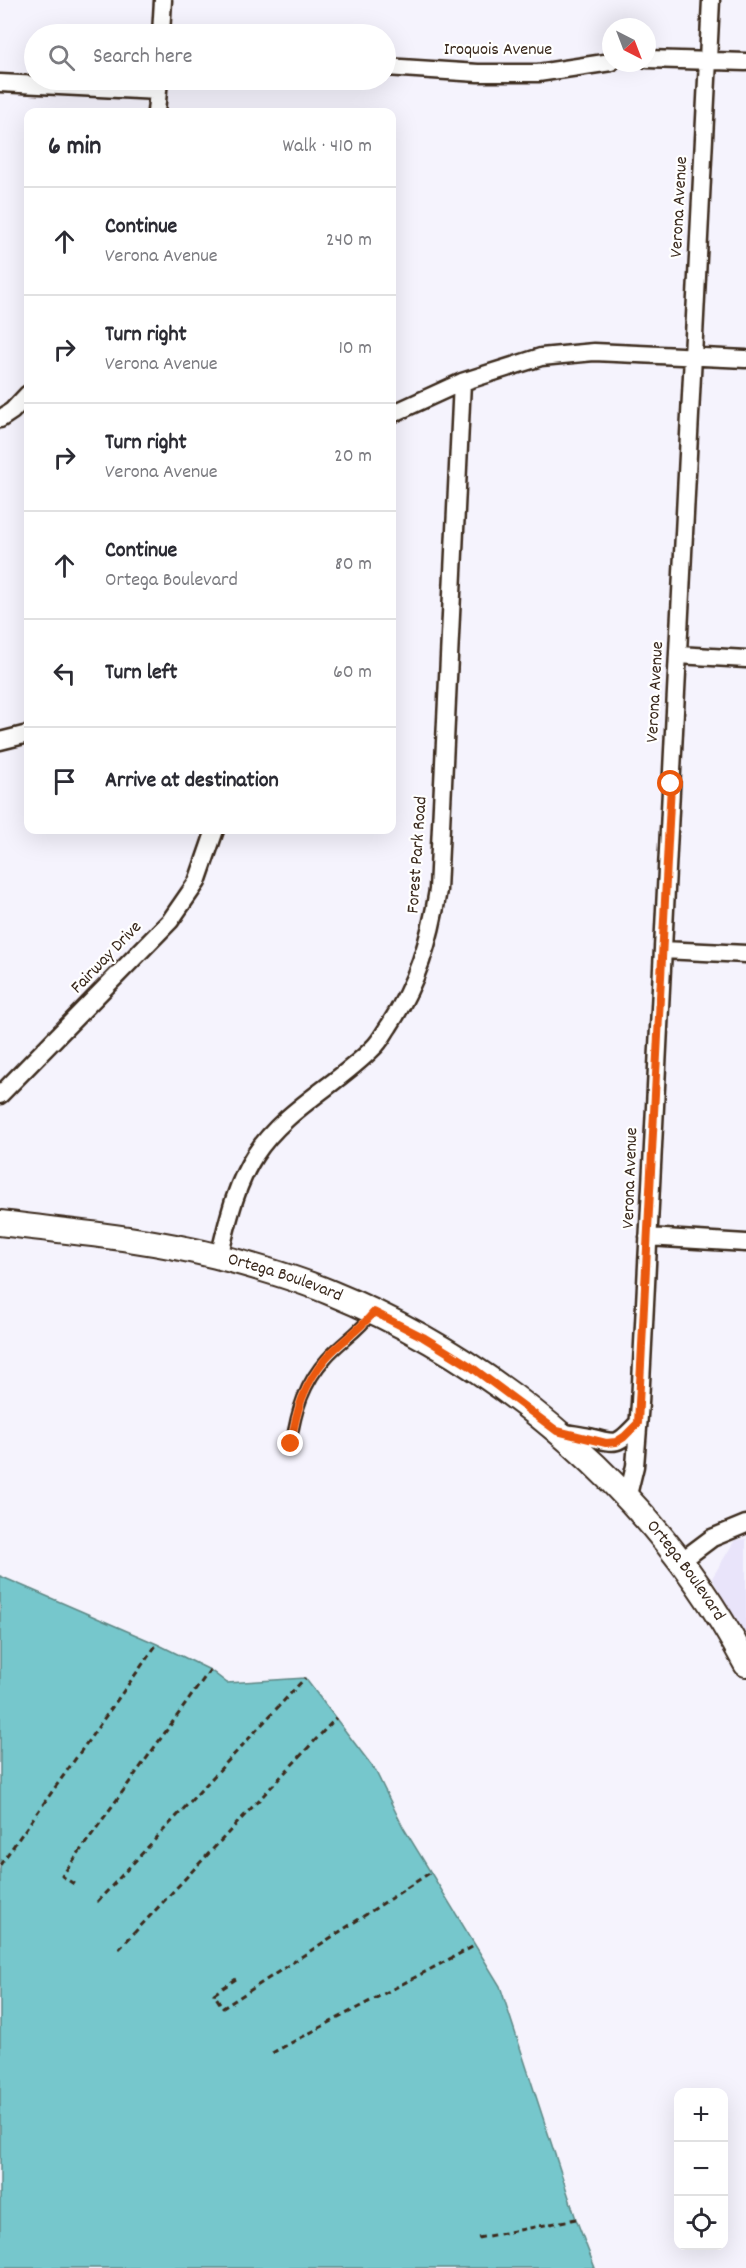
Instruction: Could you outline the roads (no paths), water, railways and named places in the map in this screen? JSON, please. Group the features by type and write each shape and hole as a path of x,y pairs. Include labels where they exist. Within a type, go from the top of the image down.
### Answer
{"main road":[{"name":"Ortega Boulevard","path":"0,1223 141,1241 219,1257 327,1291 423,1337 470,1366 557,1431 627,1499 680,1562 744,1657"}],"street":[{"path":"162,24 163,0"},
{"name":"Verona Avenue","path":"627,1499 635,1466 638,1423 711,0"},
{"path":"656,60 746,62"},
{"name":"Iroquois Avenue","path":"396,68 478,73 538,73 602,63"},
{"path":"0,83 24,83"},
{"path":"156,108 158,90"},
{"path":"396,412 462,382 541,357 594,352 746,359"},
{"name":"Forest Park Road","path":"219,1257 236,1192 256,1154 277,1128 375,1047 401,1007 418,970 432,929 438,890 462,382"},
{"path":"0,419 24,398"},
{"path":"678,656 746,659"},
{"path":"0,741 24,735"},
{"name":"Fairway Drive","path":"0,1095 170,921 197,882 214,834"},
{"path":"663,951 746,954"},
{"path":"648,1236 746,1243"},
{"path":"557,1431 606,1443 616,1442 624,1437 638,1423"},
{"path":"680,1562 712,1538 746,1524"}],"lane":[{"path":"291,1444 295,1414 307,1385 327,1357 362,1327 374,1312"}],"water":[{"path":"0,1576 157,1644 210,1670 227,1683 305,1678 375,1770 403,1827 500,1986 576,2219 595,2268 0,2268"}]}
